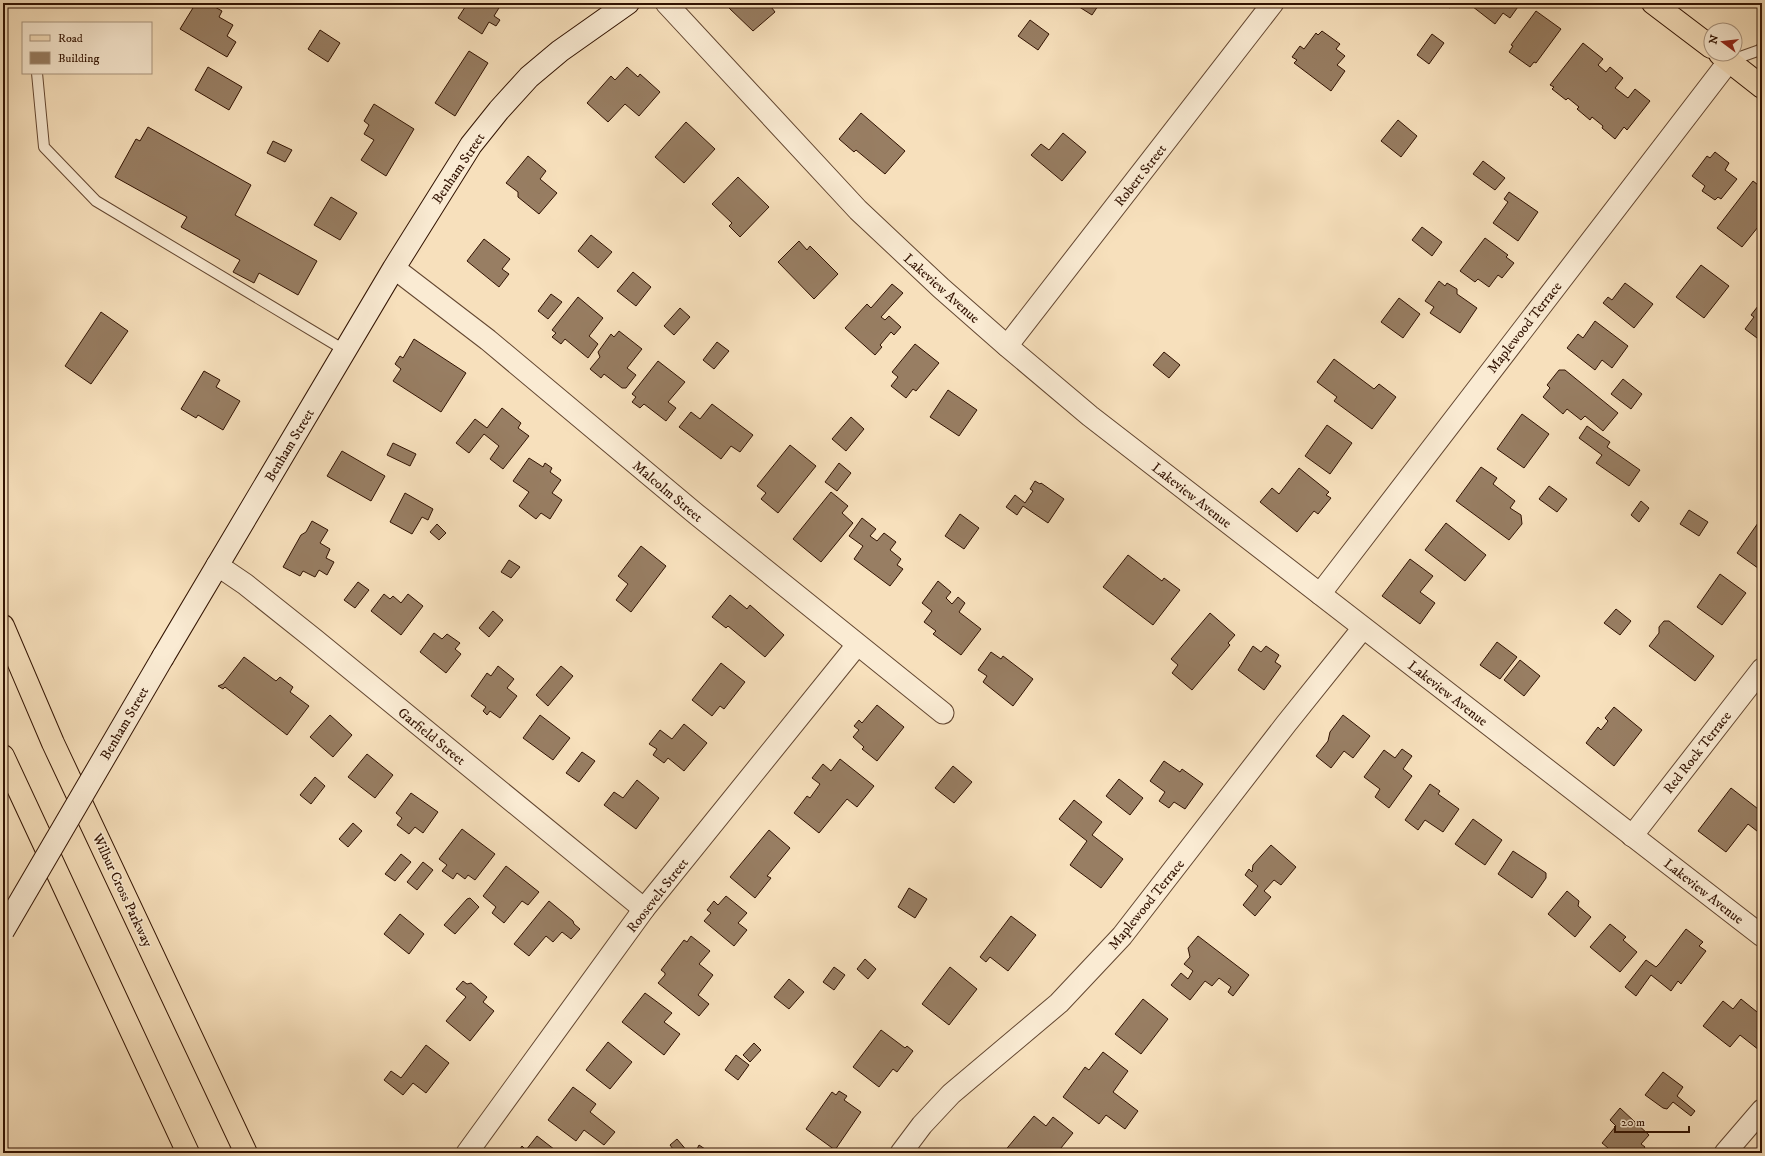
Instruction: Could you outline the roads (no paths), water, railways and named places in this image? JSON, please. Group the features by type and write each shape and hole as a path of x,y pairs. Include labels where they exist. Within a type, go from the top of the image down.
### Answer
{"main road":[{"name":"Benham Street","path":"3,930 217,565 346,351 394,268 471,145 499,110 529,77 560,51 628,3"},
{"path":"1654,3 1703,41"},
{"path":"1730,62 1762,87"},
{"name":"Wilbur Cross Parkway","path":"3,626 53,743 246,1153"},
{"path":"3,756 188,1153"}],"street":[{"name":"Lakeview Avenue","path":"666,3 858,210 935,283 1007,346 1090,416 1762,936"},
{"name":"Robert Street","path":"1007,346 1273,3"},
{"name":"Maplewood Terrace","path":"1320,594 1720,62"},
{"name":"Malcolm Street","path":"394,268 488,340 696,514 943,713"},
{"name":"Garfield Street","path":"217,565 245,584 314,639 644,910"},
{"name":"Maplewood Terrace","path":"901,1153 922,1126 951,1094 1059,1003 1122,936 1286,724 1363,628"},
{"name":"Roosevelt Street","path":"467,1153 644,910 858,645"},
{"name":"Red Rock Terrace","path":"1632,836 1762,669"},
{"path":"1725,1153 1762,1110"}],"lane":[{"path":"1743,53 1760,50 1762,48"},
{"path":"37,74 44,147 96,201 346,351"}]}
